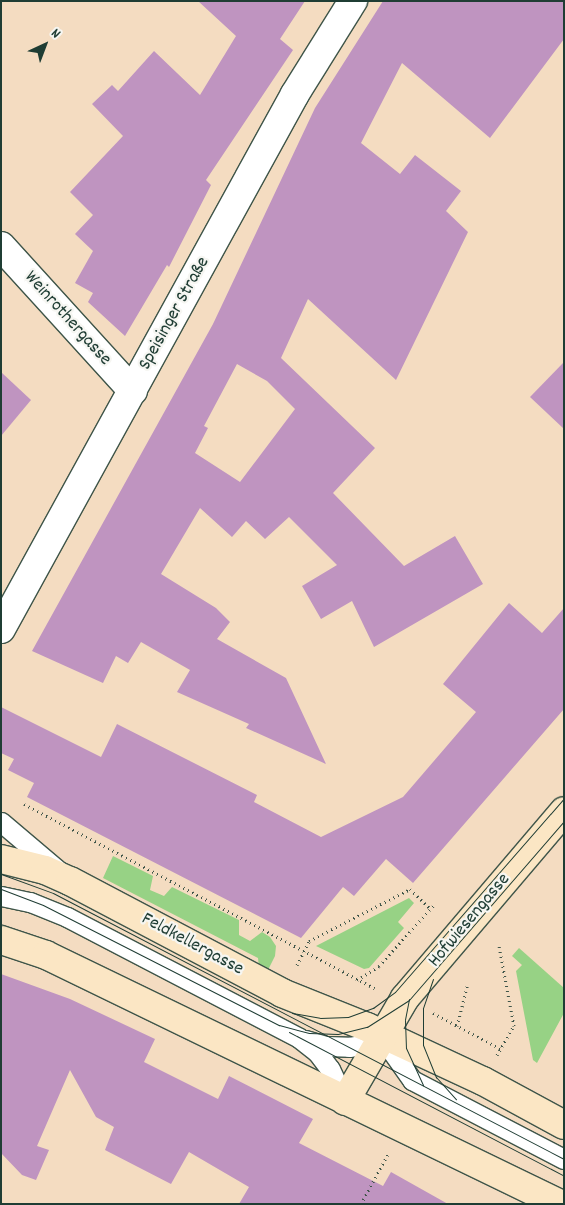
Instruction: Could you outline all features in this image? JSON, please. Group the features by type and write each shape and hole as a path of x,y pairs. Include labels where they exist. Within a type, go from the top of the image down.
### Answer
{"main road":[{"name":"Hofwiesengasse","path":"345,1100 381,1036 410,992 564,811"},
{"name":"Feldkellergasse","path":"1,859 45,870 70,881 282,993 482,1081 564,1125"},
{"path":"1,940 46,955 560,1204"}],"street":[{"name":"Speisinger Straße","path":"1,629 295,94 353,1"},
{"name":"Weinrothergasse","path":"1,246 133,391"}],"lane":[{"path":"1,822 70,881"},
{"name":"Feldkellergasse","path":"1,896 61,914 299,1038 317,1052 330,1069 345,1100"},
{"name":"Feldkellergasse","path":"299,1038 326,1046 348,1047 367,1044 381,1036"},
{"path":"381,1036 412,1080 564,1159"}],"path":[{"path":"18,801 303,953 309,941 410,890 433,907 379,966 357,980"},
{"path":"499,946 514,1026 501,1049"},
{"path":"457,1026 468,982"},
{"path":"361,1204 390,1152"}],"green space":[{"path":"113,856 153,876 150,890 164,896 172,887 239,920 239,935 250,941 262,932 270,937 276,946 275,956 267,972 259,968 258,958 103,878"},
{"path":"409,898 414,903 398,922 404,928 369,968 364,969 316,946"},
{"path":"519,948 564,988 564,1013 537,1063 533,1060 516,971 522,965 512,956"}],"building":[{"path":"198,1 305,1 280,39 293,50 206,180 211,185 169,267 167,265 125,336 88,302 93,293 75,283 93,251 75,234 93,215 70,192 123,136 92,104 112,85 118,91 154,51 200,95 236,36"},
{"path":"383,1 564,1 564,39 490,138 402,63 361,143 400,174 415,155 461,191 446,211 468,232 396,380 308,299 281,358 375,448 333,493 404,566 455,536 483,584 374,647 352,601 321,619 302,586 337,565 289,517 265,539 246,521 232,537 200,508 161,574 216,608 230,622 217,639 286,678 326,764 246,728 249,724 177,692 190,670 141,642 128,663 116,656 103,683 32,651 213,324 315,108","holes":["237,364 267,381 295,409 240,482 195,453 208,428 204,426"]},
{"path":"564,362 564,429 530,397"},
{"path":"1,372 31,400 1,436"},
{"path":"509,603 542,633 564,608 564,709 413,883 386,859 354,896 343,887 301,938 27,797 34,783 8,770 14,759 1,753 1,707 101,757 117,724 257,795 254,802 321,837 403,797 476,712 443,684"},
{"path":"1,974 70,999 155,1039 144,1062 218,1099 229,1076 313,1119 299,1143 383,1186 391,1172 448,1204 239,1204 249,1187 189,1152 171,1184 105,1150 114,1127 96,1117 70,1070 37,1146 49,1150 36,1180 22,1175 1,1153"}],"tram line":[{"path":"292,1013 320,1018 348,1017 373,1008 395,992 564,798"},
{"path":"1,889 43,905 279,1025 309,1033 338,1034 367,1027 409,1000 564,821"},
{"path":"1,874 53,893 564,1159"},
{"path":"433,979 423,1008 423,1045 436,1077 456,1099"},
{"path":"409,999 405,1020 406,1048 423,1085"},
{"path":"289,1032 564,1176"}]}
